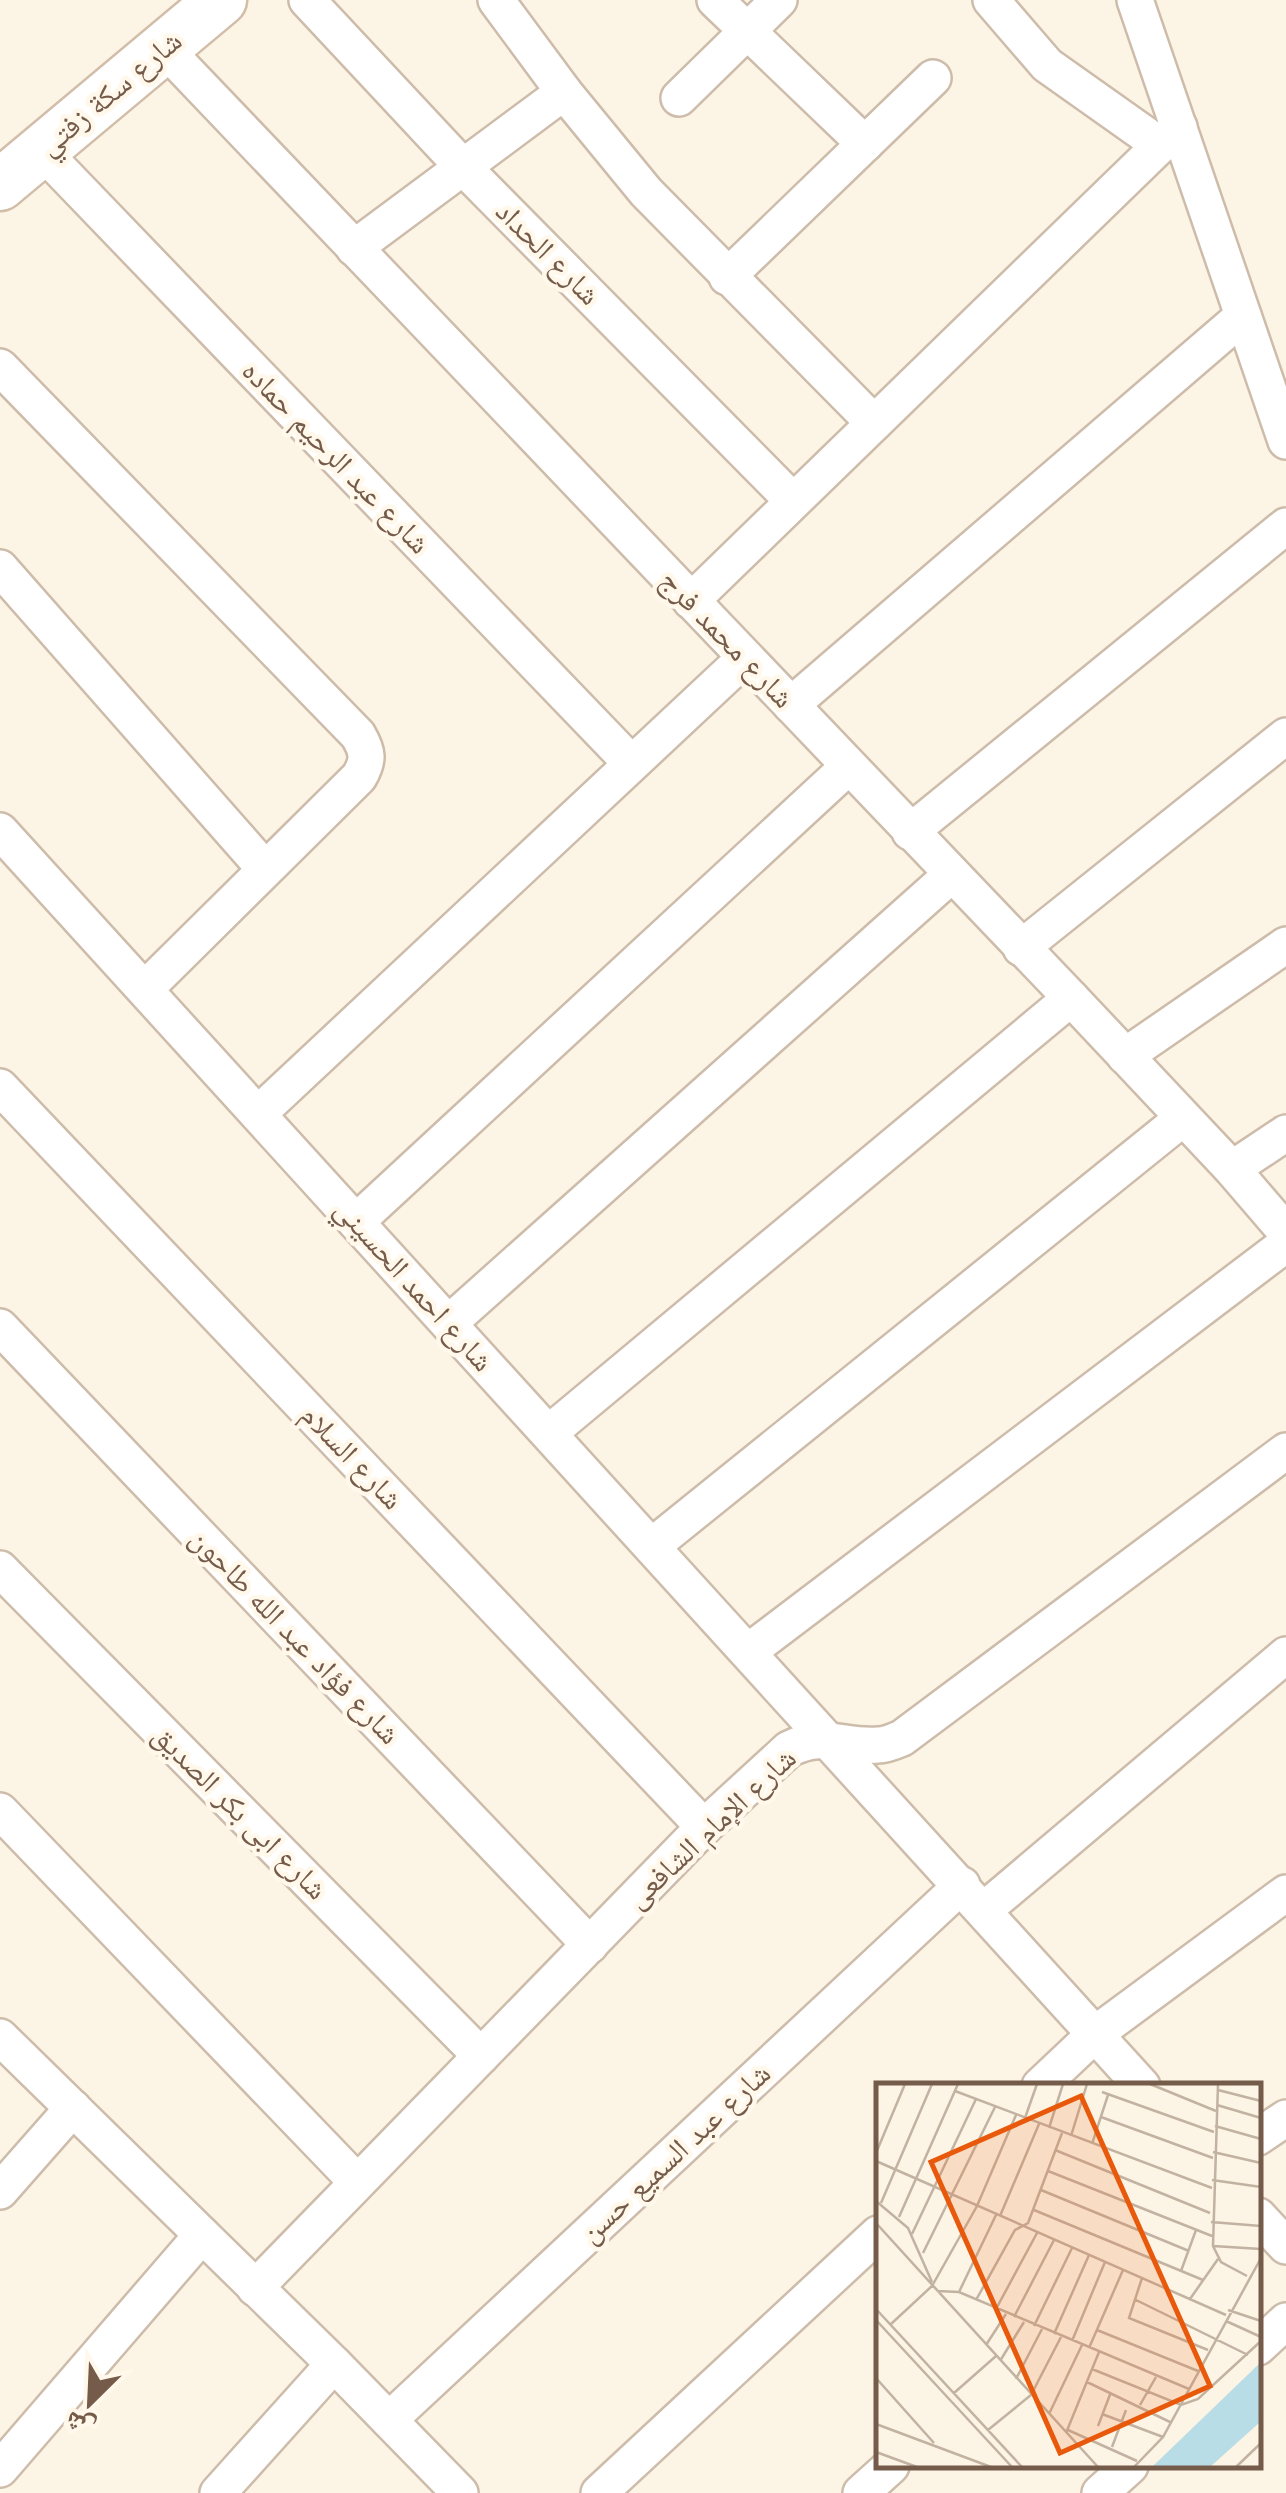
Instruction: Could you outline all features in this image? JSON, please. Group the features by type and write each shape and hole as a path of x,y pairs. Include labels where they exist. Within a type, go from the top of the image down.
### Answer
{"main road":[{"name":"شارع سكة زفتي","path":"0,185 221,0"}],"street":[{"name":"شارع الحداد","path":"307,0 463,167 793,501"},
{"path":"496,0 564,92 646,192 874,422"},
{"path":"715,0 864,144"},
{"path":"678,98 779,0"},
{"path":"991,0 1047,65 1169,136"},
{"path":"1135,0 1169,136 1243,316 1286,441"},
{"name":"شارع محمد فرج","path":"164,49 1071,998 1286,1232"},
{"path":"727,277 932,78"},
{"path":"354,248 564,92"},
{"path":"691,601 1169,136"},
{"name":"شارع عبد الرحيم حماده","path":"40,150 631,763"},
{"path":"791,706 1243,316"},
{"path":"0,367 358,735 367,751 359,777 144,989"},
{"path":"910,832 1286,526"},
{"path":"0,568 265,870"},
{"path":"258,1114 745,658"},
{"path":"1021,948 1286,736"},
{"path":"356,1222 849,766"},
{"name":"شارع احمد الحسيني","path":"0,831 1139,2083"},
{"path":"449,1323 951,875"},
{"path":"1125,1056 1286,946"},
{"path":"549,1432 1071,998"},
{"name":"شارع السلام","path":"0,1087 704,1827"},
{"path":"652,1546 1184,1118"},
{"path":"1232,1169 1286,1133"},
{"path":"748,1652 1286,1244"},
{"name":"شارع فؤاد عبد الله طاحون","path":"0,1327 590,1945"},
{"name":"شارع الإمام الشافعى","path":"255,2288 704,1827 789,1749 806,1740 879,1746 902,1738 1286,1450"},
{"name":"شارع ابى بكر الصديق","path":"0,1569 481,2056"},
{"name":"شارع عبد السميع حسن","path":"388,2420 973,1898 1286,1655"},
{"path":"0,1811 358,2182"},
{"path":"1043,2083 1096,2034 1286,1892"},
{"path":"0,2038 334,2364 460,2493"},
{"path":"0,2191 73,2108"},
{"path":"1261,2136 1286,2118"},
{"path":"1261,2219 1286,2246"},
{"path":"0,2469 202,2236"},
{"path":"599,2493 876,2236"},
{"path":"1261,2343 1286,2321"},
{"path":"218,2493 334,2364"},
{"path":"861,2493 889,2468"},
{"path":"1100,2493 1128,2468"}]}
